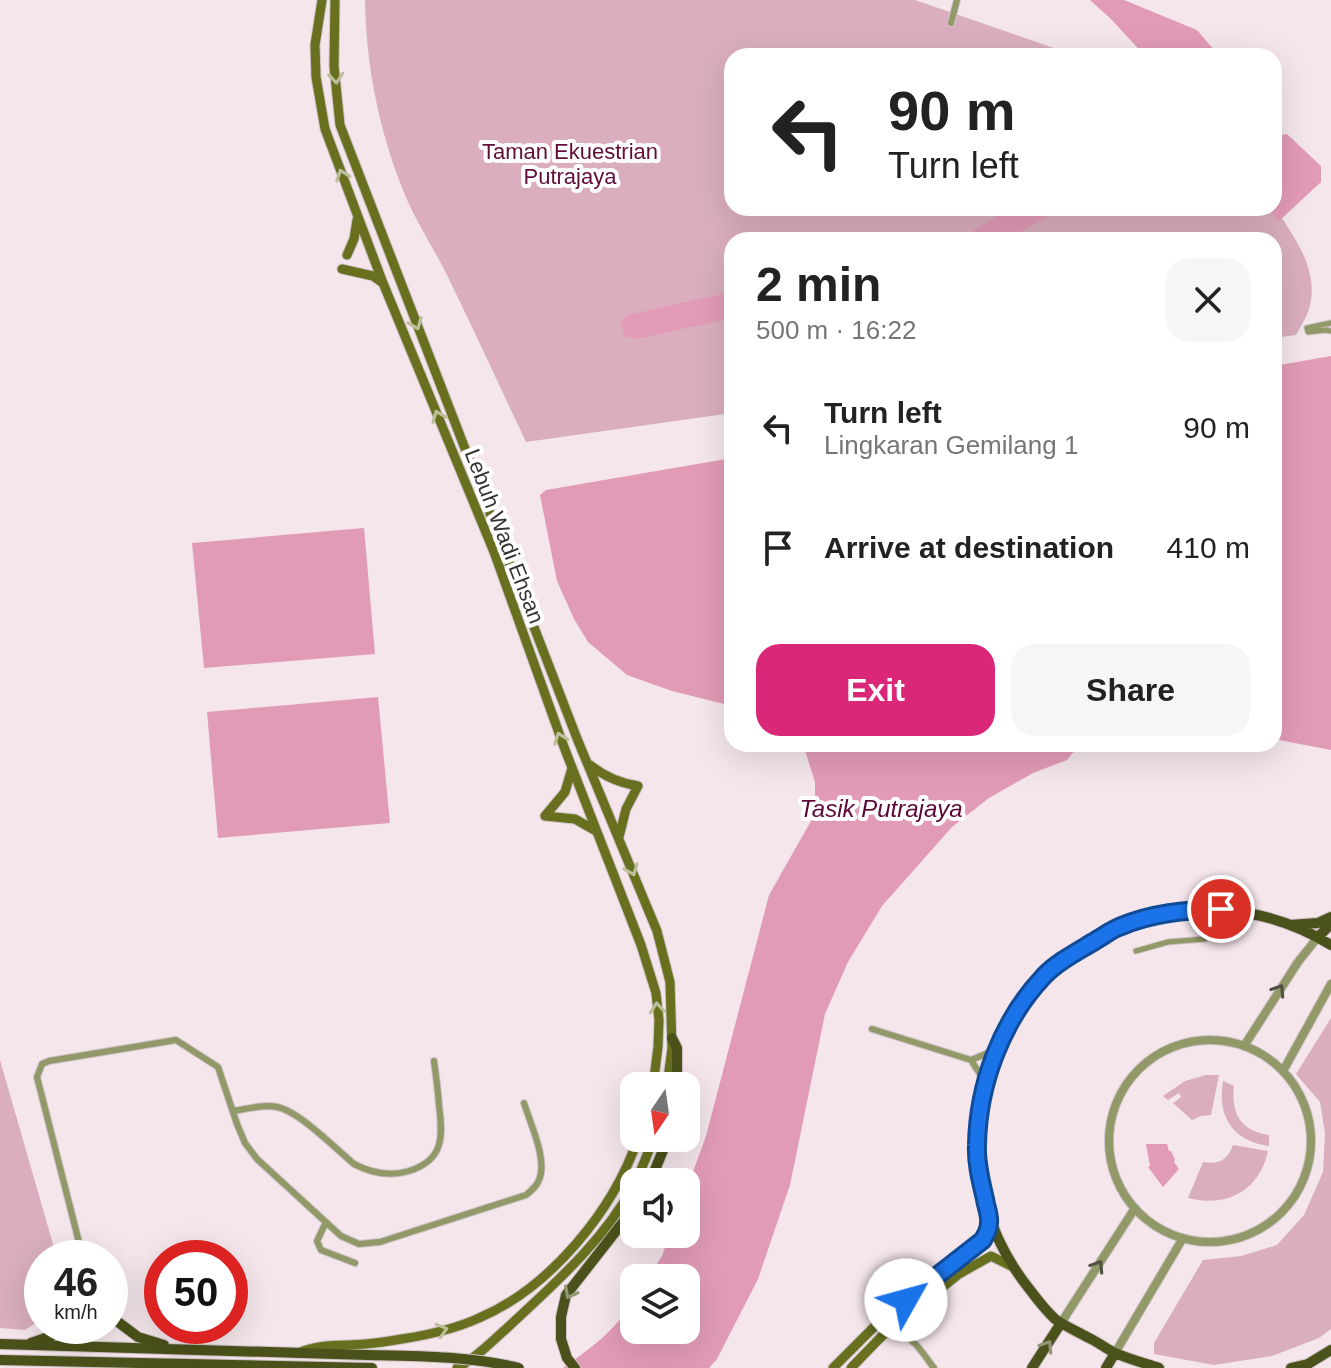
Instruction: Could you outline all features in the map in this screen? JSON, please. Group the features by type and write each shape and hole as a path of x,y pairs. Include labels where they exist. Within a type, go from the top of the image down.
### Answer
{"main road":[{"name":"Lebuh Wadi Ehsan","path":"322,0 315,45 316,77 325,129 383,283 494,552 572,768 641,945 656,993 659,1020 655,1072"},
{"name":"Lebuh Wadi Ehsan","path":"335,0 334,66 340,125 587,763 657,931 670,982 672,1038 668,1072"},
{"path":"347,255 358,217"},
{"path":"342,269 373,276 383,283"},
{"path":"587,763 608,778 638,786 626,809 618,838"},
{"path":"572,768 565,792 545,816 575,819 596,831"},
{"path":"1159,1368 1115,1353 1061,1323 1041,1305 1013,1267 990,1220 980,1179 977,1149 985,1086 998,1049 1017,1012 1043,977 1078,950 1117,927 1174,912 1221,909 1256,914 1318,937 1331,945"},
{"path":"1288,925 1318,923 1331,917"},
{"path":"1318,937 1331,924"},
{"path":"672,1038 677,1048 677,1072"},
{"path":"367,1350 436,1333 480,1318 541,1279 595,1220 622,1178 632,1152"},
{"path":"457,1368 493,1340 587,1251 620,1209"},
{"path":"833,1368 875,1326 983,1240 990,1220"},
{"path":"575,1368 567,1358 561,1339 561,1317 566,1295 620,1226"},
{"path":"851,1368 888,1331 959,1274 991,1256 1013,1267"},
{"path":"1032,1368 1061,1323"},
{"path":"128,1330 138,1337 175,1349"},
{"path":"0,1344 298,1353 367,1350 492,1361 519,1368"},
{"path":"1291,1368 1308,1364 1331,1350"},
{"path":"1106,1368 1115,1353"},
{"path":"0,1360 372,1368"}],"street":[{"path":"951,23 957,0"},
{"path":"1331,323 1307,328 1308,332 1331,331"},
{"path":"1244,1046 1298,962 1318,937"},
{"path":"1136,951 1168,942 1205,939"},
{"path":"1283,1071 1331,984"},
{"path":"872,1029 971,1060 998,1049"},
{"path":"78,1240 37,1077 42,1064 49,1061 176,1040 218,1067 245,1143 257,1159 341,1236 359,1244 395,1238 526,1195 540,1179 542,1168 524,1103"},
{"path":"1203,1040 1244,1046 1265,1056 1297,1088 1311,1129 1307,1173 1298,1193 1284,1210 1267,1225 1248,1235 1226,1241 1204,1242 1183,1238 1156,1226 1135,1208 1123,1192 1114,1173 1110,1153 1109,1133 1113,1113 1126,1085 1147,1062 1164,1051 1203,1040"},
{"path":"971,1060 985,1086"},
{"path":"233,1111 265,1106 291,1111 365,1170 393,1174 408,1171 434,1156 440,1144 442,1130 434,1061"},
{"path":"1061,1323 1135,1208"},
{"path":"326,1222 318,1236 318,1246 355,1263"},
{"path":"1115,1353 1183,1238"},
{"path":"912,1312 910,1329 913,1342"},
{"path":"888,1331 900,1331 934,1368"}],"green space":[{"name":"Taman Ekuestrian Putrajaya","path":"365,0 915,0 1054,48 724,48 724,216 1280,216 1309,269 1311,297 1308,312 1296,335 1282,337 1282,232 724,232 724,414 526,442 401,185 375,94"},
{"path":"1331,1018 1331,1329 1319,1338 1272,1356 1214,1365 1154,1354 1154,1343 1203,1260 1241,1256 1277,1245 1304,1215 1323,1172 1325,1133 1320,1102 1296,1074"},
{"path":"0,1060 52,1240 24,1240 24,1330 0,1328"},
{"path":"1219,1075 1211,1115 1192,1120 1173,1103 1181,1097 1179,1093 1168,1100 1163,1096 1185,1081"},
{"path":"1223,1081 1234,1086 1236,1112 1244,1125 1269,1135 1269,1146 1245,1139 1230,1125 1222,1105"},
{"path":"1233,1145 1268,1151 1257,1177 1249,1186 1228,1198 1188,1198 1203,1162 1222,1160"}],"water":[{"path":"1090,0 1124,0 1197,30 1212,48 1138,48"},
{"path":"1287,134 1321,166 1321,182 1279,221 1275,216 1282,216 1282,135"},
{"path":"996,216 1049,216 1020,232 972,232"},
{"path":"724,294 724,320 636,339 624,336 621,322 627,315"},
{"path":"1331,356 1331,750 1282,741 1282,365"},
{"path":"724,459 724,704 672,691 627,675 588,642 557,581 540,495 546,490"},
{"path":"364,528 375,654 204,668 192,543"},
{"path":"378,697 390,823 218,838 207,712"},
{"name":"Tasik Putrajaya","path":"806,752 1074,752 1067,760 1033,773 989,798 952,827 882,906 848,962 825,1014 790,1185 758,1279 717,1359 709,1368 563,1368 593,1346 620,1318 620,1344 700,1344 700,1264 657,1264 665,1248 700,1248 700,1168 694,1168 706,1136 769,895 815,814 815,782"},
{"path":"1146,1144 1167,1144 1179,1169 1163,1187 1148,1167"}],"route":[{"path":"906,1300 983,1240 987,1233 990,1220 980,1179 977,1149 985,1086 1005,1033 1043,977 1078,950 1117,927 1174,912 1221,909"}]}
